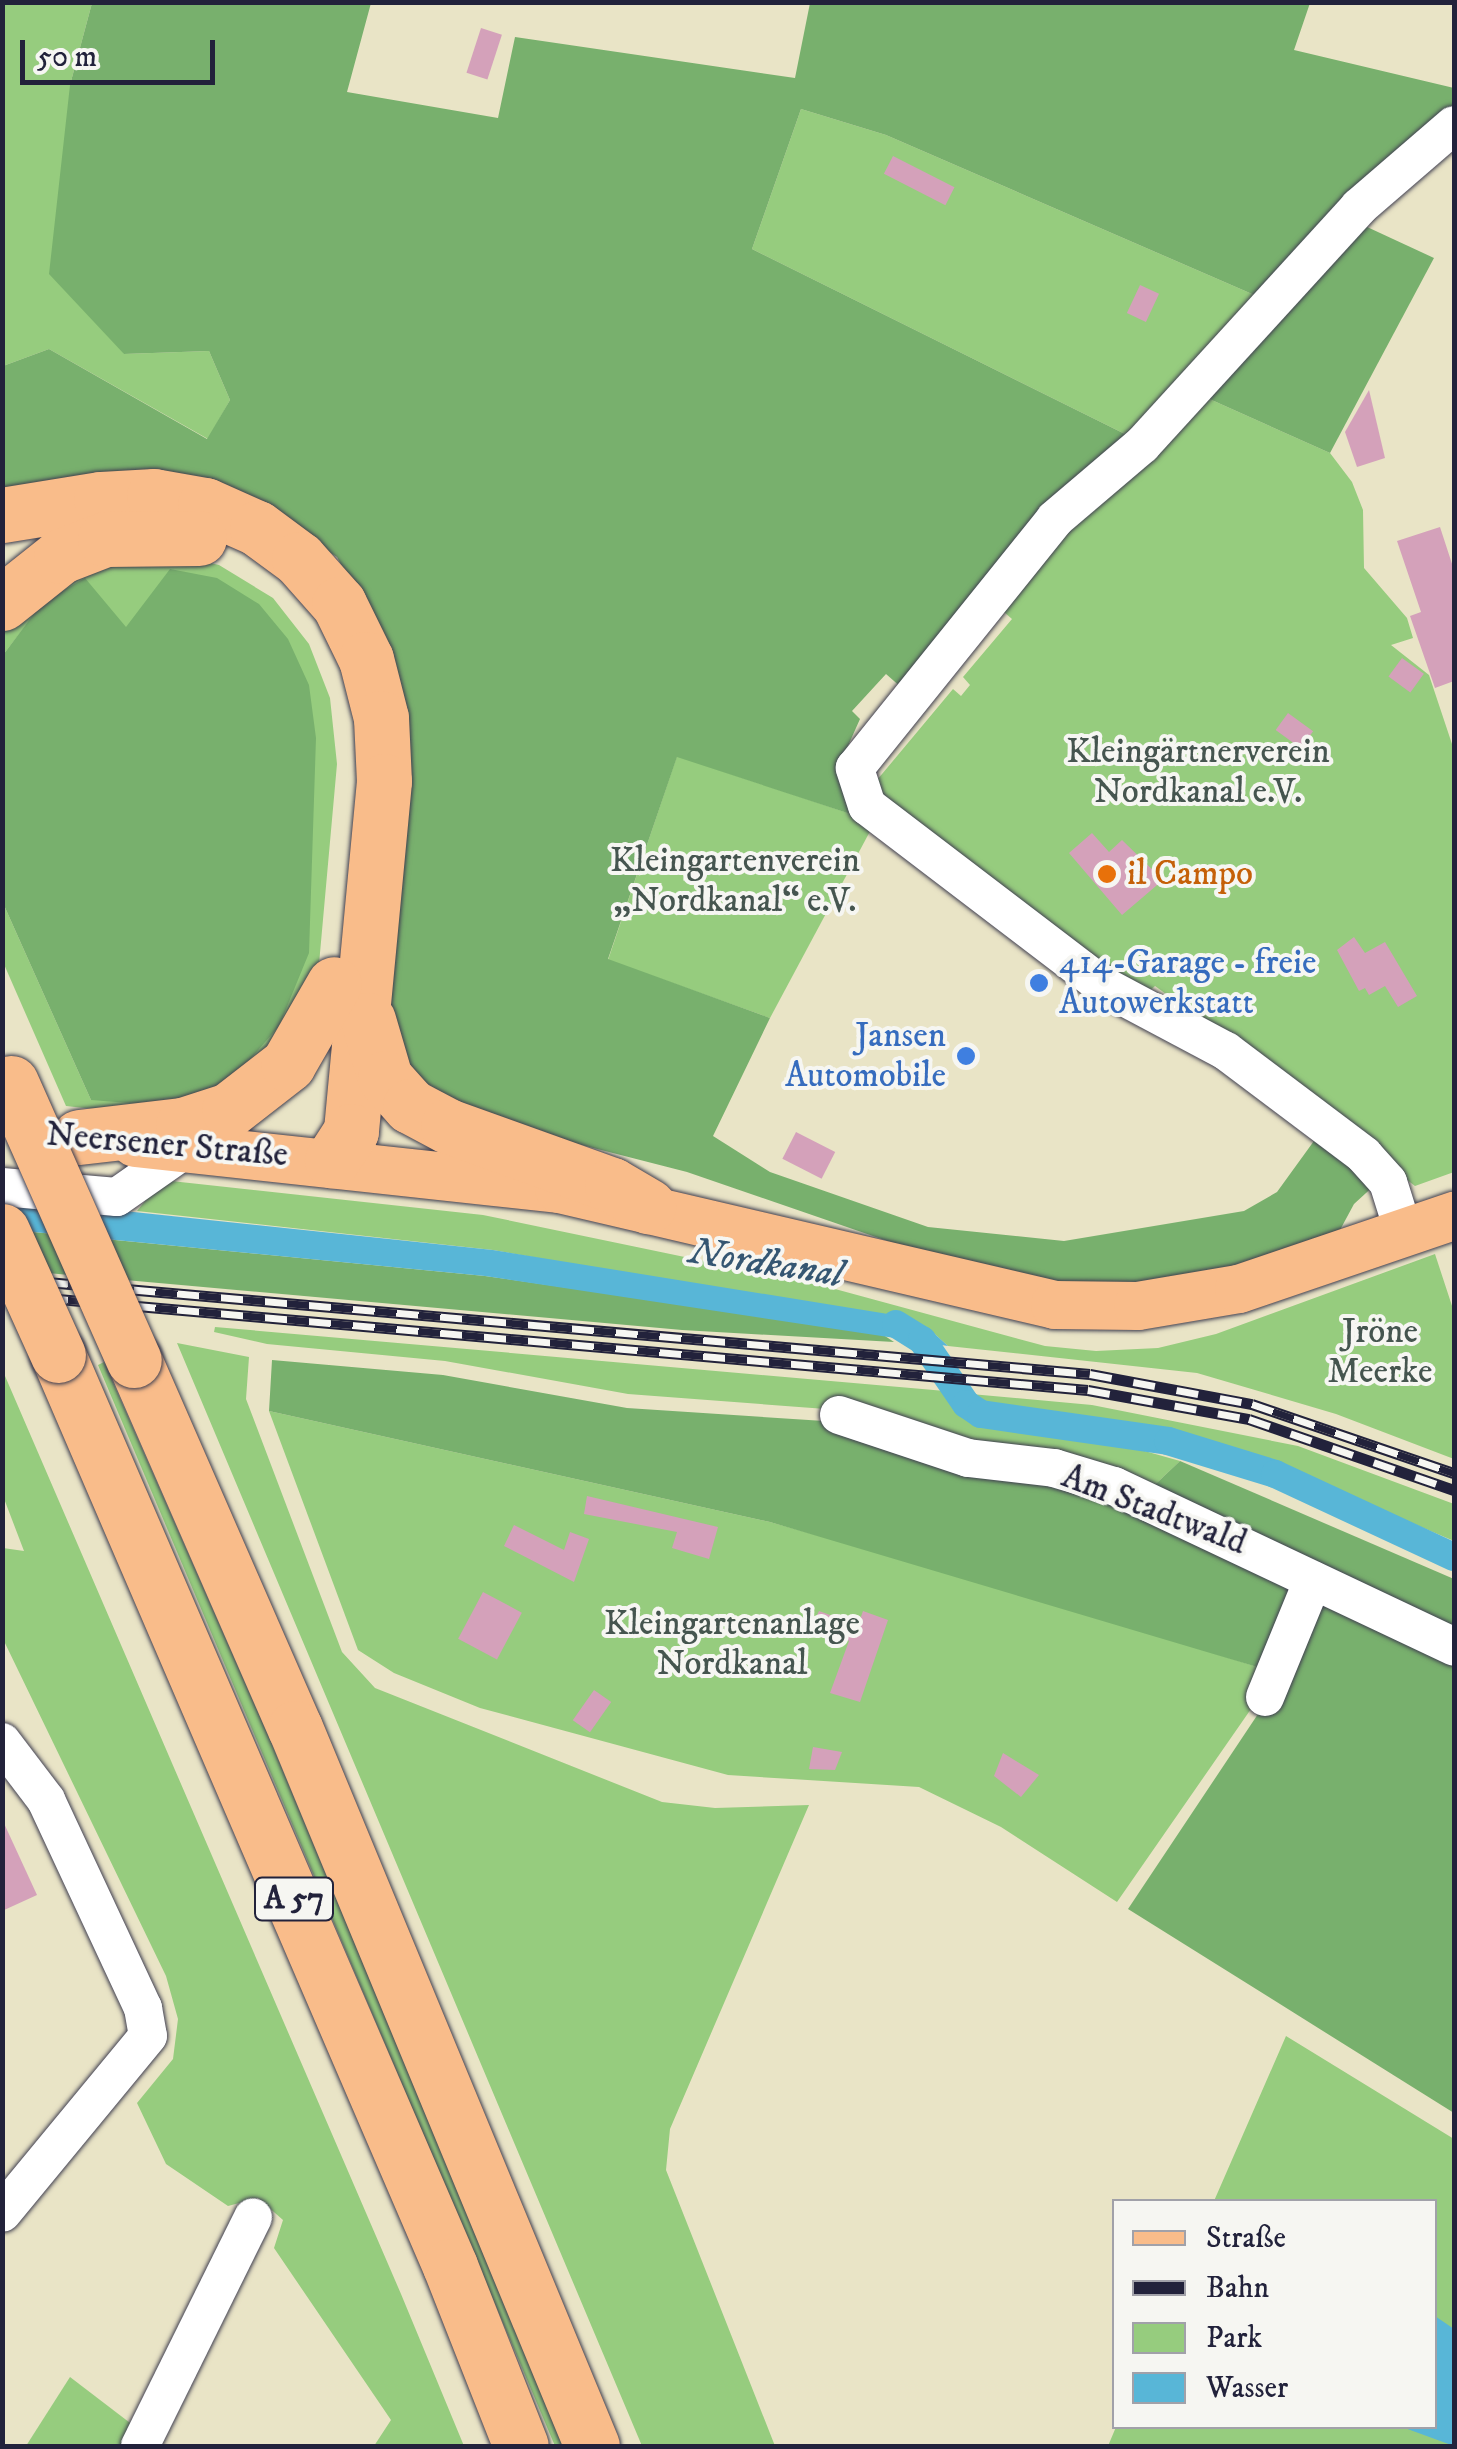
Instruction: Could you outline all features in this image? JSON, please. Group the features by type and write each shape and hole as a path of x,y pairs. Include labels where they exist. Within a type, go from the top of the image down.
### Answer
{"highway":[{"path":"2,515 101,499 154,496 205,505 257,528 300,559 339,604 366,659 380,718 384,781 318,1131 332,1160"},
{"path":"2,603 61,556 105,539 152,534 198,538 240,554 283,582 316,621 341,672 353,728 355,781 348,986 385,1078 410,1106 448,1126 612,1185 648,1206"},
{"path":"79,1137 183,1126 228,1110 288,1064 348,986"},
{"name":"A 57","path":"5,1082 134,1360 303,1746 592,2446"},
{"name":"A 57","path":"2,1232 450,2266 520,2446"}],"main road":[{"name":"Neersener Straße","path":"5,1082 79,1137 456,1173 648,1206 1006,1297 1096,1307 1239,1289 1454,1216"}],"street":[{"path":"1404,1233 1388,1182 1364,1154 1226,1052 1102,985 868,806 855,781 860,756 1055,519 1142,445 1359,206 1454,125"},
{"path":"2,1187 117,1197 187,1148"},
{"name":"Am Stadtwald","path":"839,1415 968,1458 1054,1468 1114,1486 1454,1647"},
{"path":"1265,1697 1312,1580"},
{"path":"2,1742 46,1800 143,2008 148,2036 2,2213"},
{"path":"140,2446 253,2217"}],"green space":[{"path":"2,3 92,3 70,85 124,354 209,351 230,400 208,439 49,349 3,366"},
{"path":"92,3 371,3 347,92 498,118 515,37 795,78 810,3 1310,3 1294,50 1454,88 1454,117 1259,297 886,135 801,109 752,249 1139,441 902,688 886,674 852,711 860,719 843,757 875,822 677,757 608,959 770,1018 713,1136 770,1172 928,1227 1064,1241 1244,1211 1277,1192 1319,1134 1378,1182 1354,1204 1340,1230 1243,1266 1152,1282 1052,1284 960,1266 687,1172 527,1131 454,1102 409,1071 386,1032 392,660 337,557 240,494 3,499 3,366 49,349 207,439 230,400 209,351 124,354 49,274 70,85"},
{"path":"801,109 886,135 1259,297 1139,441 752,249"},
{"path":"1352,220 1434,258 1330,453 1196,393"},
{"name":"Kleingärtnerverein Nordkanal e.V.","path":"1196,393 1330,453 1352,482 1363,510 1364,568 1407,618 1413,638 1391,645 1429,675 1454,750 1454,1172 1415,1186 1155,986 1143,997 867,792 953,689 961,696 970,685 963,677 1012,619 996,605"},
{"path":"158,551 219,565 273,598 309,644 330,698 337,764 319,964 250,1079 139,1114 66,1106 3,962 3,903 91,1100 126,628 42,604 3,655 3,628 96,559"},
{"path":"170,569 217,578 259,604 288,639 309,685 316,738 309,953 279,1026 225,1088 155,1105 91,1100 3,903 3,655 42,603 85,578 126,627"},
{"name":"Kleingartenverein „Nordkanal“ e.V.","path":"677,756 875,822 770,1018 608,960"},
{"name":"Jröne Meerke","path":"162,1180 483,1215 824,1286 1045,1346 1096,1351 1158,1348 1216,1334 1435,1254 1454,1312 1454,1459 1336,1414 1197,1373 948,1346 927,1327 493,1250 137,1211"},
{"path":"2,1229 485,1276 879,1332 894,1342 682,1330 3,1269"},
{"path":"215,1327 945,1391 962,1415 981,1424 1088,1435 1180,1461 1145,1494 839,1410 628,1394 445,1361 267,1344 214,1332"},
{"path":"177,1343 249,1357 246,1399 342,1652 375,1688 662,1802 715,1808 809,1805 670,2129 666,2170 775,2446 642,2446"},
{"path":"272,1360 443,1375 627,1408 824,1421 1050,1475 1300,1585 1264,1669 770,1522 269,1411"},
{"path":"104,1362 268,1735 564,2446 555,2446 98,1365"},
{"path":"2,1369 464,2446 374,2446 391,2420 274,2248 283,2220 258,2198 228,2206 166,2164 137,2103 173,2059 178,2019 166,1976 3,1639 3,1548 24,1551 3,1496"},
{"path":"971,1394 1092,1405 1298,1446 1454,1504 1454,1541 1238,1449 1087,1417 997,1408"},
{"name":"Kleingartenanlage Nordkanal","path":"269,1411 770,1522 1018,1592 1264,1669 1260,1696 1117,1902 1001,1827 919,1787 728,1775 480,1708 394,1673 358,1650"},
{"path":"1180,1461 1454,1579 1454,1638 1145,1494"},
{"path":"1334,1597 1454,1654 1454,2113 1128,1909 1268,1699 1317,1604"},
{"path":"1286,2036 1454,2139 1454,2446 1108,2446 1115,2429 1437,2429 1437,2199 1215,2199"},
{"path":"70,2377 138,2429 129,2446 26,2446"}],"water":[{"path":"2,1198 493,1250 888,1314 927,1327 948,1346 485,1276 3,1229"},
{"path":"1437,2317 1454,2329 1454,2446 1407,2429 1437,2429"}],"building":[{"path":"481,28 502,35 487,79 466,73"},
{"path":"893,156 954,187 945,205 884,174"},
{"path":"1140,285 1159,294 1146,322 1127,313"},
{"path":"1369,390 1385,458 1357,467 1345,432"},
{"path":"1440,527 1454,570 1454,681 1435,688 1410,616 1421,612 1397,541"},
{"path":"1402,658 1424,674 1410,692 1388,677"},
{"path":"1288,713 1313,731 1301,748 1276,730"},
{"name":"il Campo","path":"1092,833 1109,852 1122,840 1163,880 1122,915 1069,853"},
{"path":"1354,937 1365,953 1385,942 1417,996 1398,1007 1385,986 1369,995 1365,988 1359,991 1337,950"},
{"path":"796,1132 835,1152 822,1179 782,1159"},
{"path":"587,1496 718,1527 709,1559 672,1548 677,1532 584,1514"},
{"path":"514,1525 564,1550 570,1532 589,1539 574,1582 504,1546"},
{"path":"483,1592 522,1613 497,1659 458,1639"},
{"path":"819,1611 858,1625 863,1611 888,1620 860,1702 830,1693 849,1641 814,1622"},
{"path":"594,1690 611,1702 590,1732 573,1720"},
{"path":"813,1747 842,1752 835,1770 809,1769"},
{"path":"1003,1753 1039,1775 1021,1797 994,1776"},
{"path":"2,1819 37,1895 2,1911"}],"waterway":[{"name":"Nordkanal","path":"896,1324 922,1340 966,1404 981,1414 1168,1441 1275,1474 1454,1557"}],"railway":[{"path":"2,1278 1090,1374 1252,1404 1454,1473"},
{"path":"2,1294 1088,1390 1249,1419 1454,1490"}],"place":[{"name":"il Campo","path":"1107,874"},
{"name":"414-Garage - freie Autowerkstatt","path":"1039,983"},
{"name":"Jansen Automobile","path":"966,1056"}]}
